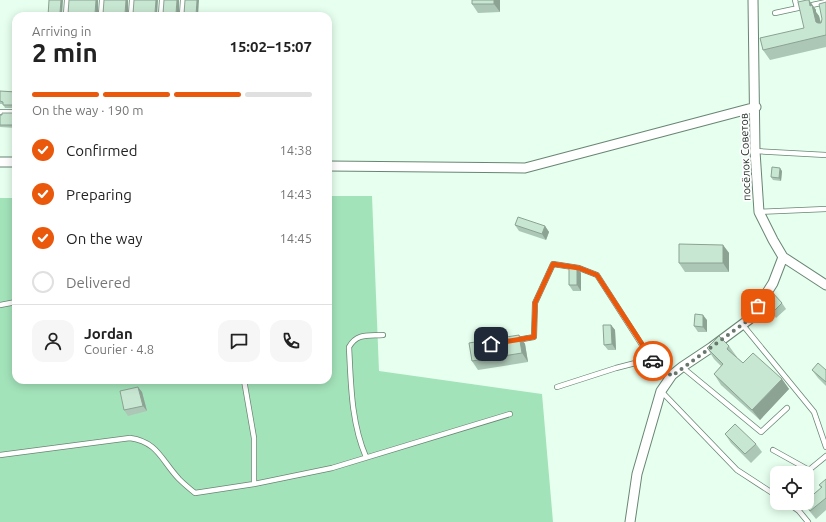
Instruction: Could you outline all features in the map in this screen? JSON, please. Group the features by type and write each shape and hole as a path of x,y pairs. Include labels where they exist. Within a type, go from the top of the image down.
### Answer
{"street":[{"name":"посёлок Советов","path":"753,0 756,107 755,151 759,212 783,257 826,285"},
{"path":"332,166 525,168 756,107"},
{"path":"0,162 12,162"},
{"path":"630,522 637,474 661,391 672,376 682,367 751,318 773,283 783,257"}],"lane":[{"path":"66,12 67,0"},
{"path":"101,12 102,0"},
{"path":"131,12 132,0"},
{"path":"161,12 162,0"},
{"path":"182,12 183,0"},
{"path":"795,0 797,8"},
{"path":"775,13 826,2"},
{"path":"820,3 822,10"},
{"path":"0,112 12,112"},
{"path":"755,151 826,154"},
{"path":"759,212 826,209"},
{"path":"513,340 534,337 535,303 553,264 579,268 597,275 651,359 672,376"},
{"path":"0,305 12,303"},
{"path":"742,324 814,412 826,447"},
{"path":"366,458 360,444 353,408 349,347 353,339 362,336 383,335"},
{"path":"557,387 616,368 651,359"},
{"path":"682,367 761,432 787,408"},
{"path":"245,384 254,438 254,484"},
{"path":"661,391 737,470 770,491"},
{"path":"0,455 130,438 141,439 152,446 179,479 195,494 332,468 510,414"},
{"path":"773,450 809,470 826,456"},
{"path":"798,510 808,522"}],"green space":[{"path":"332,196 372,196 379,371 542,394 553,522 0,522 0,198 12,198 12,384 332,384"}],"building":[{"path":"49,0 61,0 60,12 48,12"},
{"path":"69,0 96,0 95,12 68,12"},
{"path":"104,0 126,0 125,12 103,12"},
{"path":"134,0 156,0 155,12 133,12"},
{"path":"164,0 177,0 176,12 163,12"},
{"path":"185,0 197,0 196,12 184,12"},
{"path":"472,0 494,0 494,4 472,4"},
{"path":"809,0 810,6 812,5 816,22 818,23 821,23 822,19 819,4 826,2 826,35 763,50 760,38 804,28 798,2"},
{"path":"0,91 12,92 12,105 3,105 3,102 0,101"},
{"path":"2,113 12,113 12,125 0,125 0,115 2,115"},
{"path":"772,167 780,168 779,178 771,177"},
{"path":"518,217 545,226 542,234 515,225"},
{"path":"679,244 723,245 723,263 679,263"},
{"path":"569,268 577,268 577,285 569,285"},
{"path":"772,292 782,303 772,313 762,301"},
{"path":"695,314 703,315 703,327 694,326"},
{"path":"603,325 611,325 612,344 604,345"},
{"path":"519,335 522,353 472,361 469,343"},
{"path":"719,336 729,346 727,349 743,363 753,353 782,379 752,410 714,374 723,364 707,348"},
{"path":"818,363 826,370 826,382 812,370"},
{"path":"138,387 143,406 124,410 120,391"},
{"path":"735,424 756,444 745,454 725,434"},
{"path":"826,479 826,498 814,508 814,494 822,487 819,485"}],"way so far":[{"path":"653,361 672,376 682,367 751,318 758,306"}],"route":[{"path":"491,344 534,337 535,303 553,264 579,268 597,275 653,361"}]}
